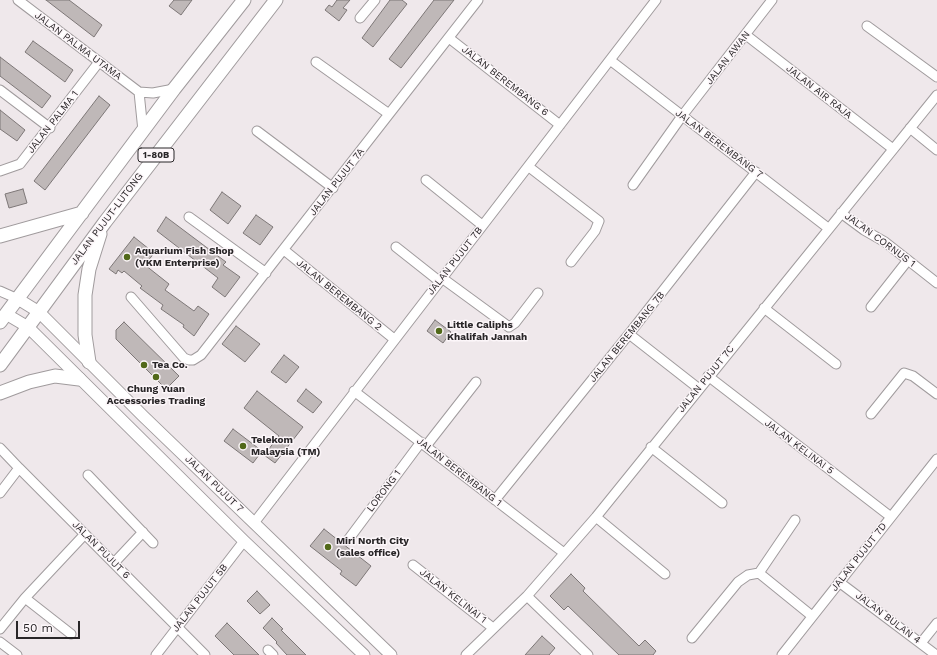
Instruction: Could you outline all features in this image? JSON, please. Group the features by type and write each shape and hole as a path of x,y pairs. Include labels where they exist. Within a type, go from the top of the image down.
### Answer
{"highway":[{"path":"2,316 18,299 174,89 244,0"},
{"name":"JALAN PUJUT-LUTONG","path":"0,365 104,222 276,0"},
{"path":"0,236 82,213"},
{"path":"89,362 84,334 85,295 92,256 104,222"},
{"path":"0,393 29,382 55,376 79,379"}],"main road":[{"name":"JALAN PUJUT 7","path":"18,299 39,312 391,655"},
{"name":"JALAN PUJUT 7","path":"2,316 28,327 244,541 364,655"},
{"path":"376,641 386,655"}],"street":[{"name":"JALAN PALMA UTAMA","path":"18,0 139,92"},
{"path":"360,18 375,0"},
{"name":"JALAN PUJUT 7A","path":"131,297 184,358 194,360 201,355 333,188 478,0"},
{"name":"JALAN PUJUT 7B","path":"254,523 656,0"},
{"name":"JALAN AWAN","path":"633,185 682,116 772,0"},
{"path":"867,26 937,77"},
{"name":"JALAN AIR RAJA","path":"746,35 893,149"},
{"name":"JALAN BEREMBANG 6","path":"449,38 560,124"},
{"name":"JALAN BEREMBANG 7","path":"610,60 828,228"},
{"name":"JALAN PALMA 1","path":"0,171 20,164 50,128 99,62"},
{"path":"316,62 389,114"},
{"path":"143,131 139,92 153,94 174,89"},
{"path":"0,90 50,128"},
{"name":"JALAN PUJUT 7C","path":"466,655 527,596 596,516 698,388 937,95"},
{"path":"910,128 937,150"},
{"path":"257,131 333,188"},
{"path":"529,167 598,221 595,231 571,262"},
{"name":"JALAN BEREMBANG 7B","path":"495,500 629,334 756,172"},
{"path":"426,180 482,225"},
{"name":"JALAN CORNUS 1","path":"841,213 908,260 937,283"},
{"path":"189,217 266,273"},
{"path":"396,247 508,327 515,322 538,293"},
{"name":"JALAN BEREMBANG 2","path":"284,250 394,339"},
{"path":"871,307 908,260"},
{"path":"0,291 18,299"},
{"path":"764,308 836,364"},
{"path":"629,334 698,388"},
{"path":"871,414 904,372 913,376 937,394"},
{"name":"JALAN KELINAI 5","path":"708,376 891,517"},
{"name":"LORONG 1","path":"348,540 423,444 476,382"},
{"name":"JALAN BEREMBANG 1","path":"354,391 564,553"},
{"path":"651,447 722,503"},
{"name":"JALAN PUJUT 6","path":"0,448 205,655"},
{"name":"JALAN PUJUT 7D","path":"785,654 812,616 937,459"},
{"path":"0,492 19,468"},
{"path":"88,475 154,543"},
{"path":"596,516 666,574"},
{"path":"692,638 738,582 748,575 759,572 795,520"},
{"path":"114,563 143,532"},
{"path":"0,629 25,598 85,534"},
{"name":"JALAN PUJUT 5B","path":"156,655 244,541"},
{"name":"JALAN KELINAI 1","path":"413,565 493,628"},
{"path":"759,572 812,616"},
{"name":"JALAN BULAN 4","path":"839,582 936,655"},
{"path":"527,596 588,655"},
{"path":"25,598 71,634"},
{"path":"920,643 937,623"},
{"path":"0,642 17,655"}],"building":[{"path":"46,0 69,0 102,25 94,37"},
{"path":"174,0 192,0 181,15 169,6"},
{"path":"337,0 350,0 343,8 347,10 339,21 325,10 329,5 332,7"},
{"path":"390,0 402,0 407,4 373,47 362,38"},
{"path":"434,0 454,0 401,68 389,59"},
{"path":"33,41 73,70 65,82 25,52"},
{"path":"0,57 51,96 42,108 0,76"},
{"path":"99,96 110,105 45,190 34,181"},
{"path":"0,110 25,130 17,141 0,129"},
{"path":"23,189 27,203 9,208 5,194"},
{"path":"222,192 241,206 228,224 210,210"},
{"path":"256,215 273,227 260,245 243,233"},
{"path":"166,217 226,262 223,265 240,277 225,297 212,287 218,278 157,231"},
{"path":"134,237 154,253 145,265 169,284 165,290 194,311 198,306 209,314 194,336 183,327 184,325 161,309 163,305 140,288 142,286 124,271 122,273 118,270 116,274 109,269"},
{"name":"Little Caliphs Khalifah Jannah","path":"435,320 451,332 443,343 427,331"},
{"path":"124,322 179,376 166,389 116,339 116,330"},
{"path":"236,326 260,344 245,362 222,344"},
{"path":"284,355 299,367 286,383 271,372"},
{"path":"306,389 322,402 313,413 297,401"},
{"path":"257,391 303,427 275,463 264,455 279,436 244,408"},
{"name":"Telekom Malaysia (TM)","path":"233,429 262,451 253,463 224,441"},
{"path":"324,529 371,566 356,586 340,574 342,571 310,546"},
{"path":"571,574 585,588 583,591 639,646 645,640 656,651 653,655 619,655 568,606 564,610 550,596"},
{"path":"257,591 270,605 260,614 247,601"},
{"path":"272,618 283,629 281,630 306,655 287,655 263,628"},
{"path":"227,623 259,655 234,655 215,636"},
{"path":"542,636 555,648 549,655 525,655"}],"place":[{"name":"Aquarium Fish Shop (VKM Enterprise)","path":"127,257"},
{"name":"Little Caliphs Khalifah Jannah","path":"439,331"},
{"name":"Tea Co.","path":"144,365"},
{"name":"Chung Yuan Accessories Trading","path":"156,377"},
{"name":"Telekom Malaysia (TM)","path":"243,446"},
{"name":"Miri North City (sales office)","path":"328,547"}]}
